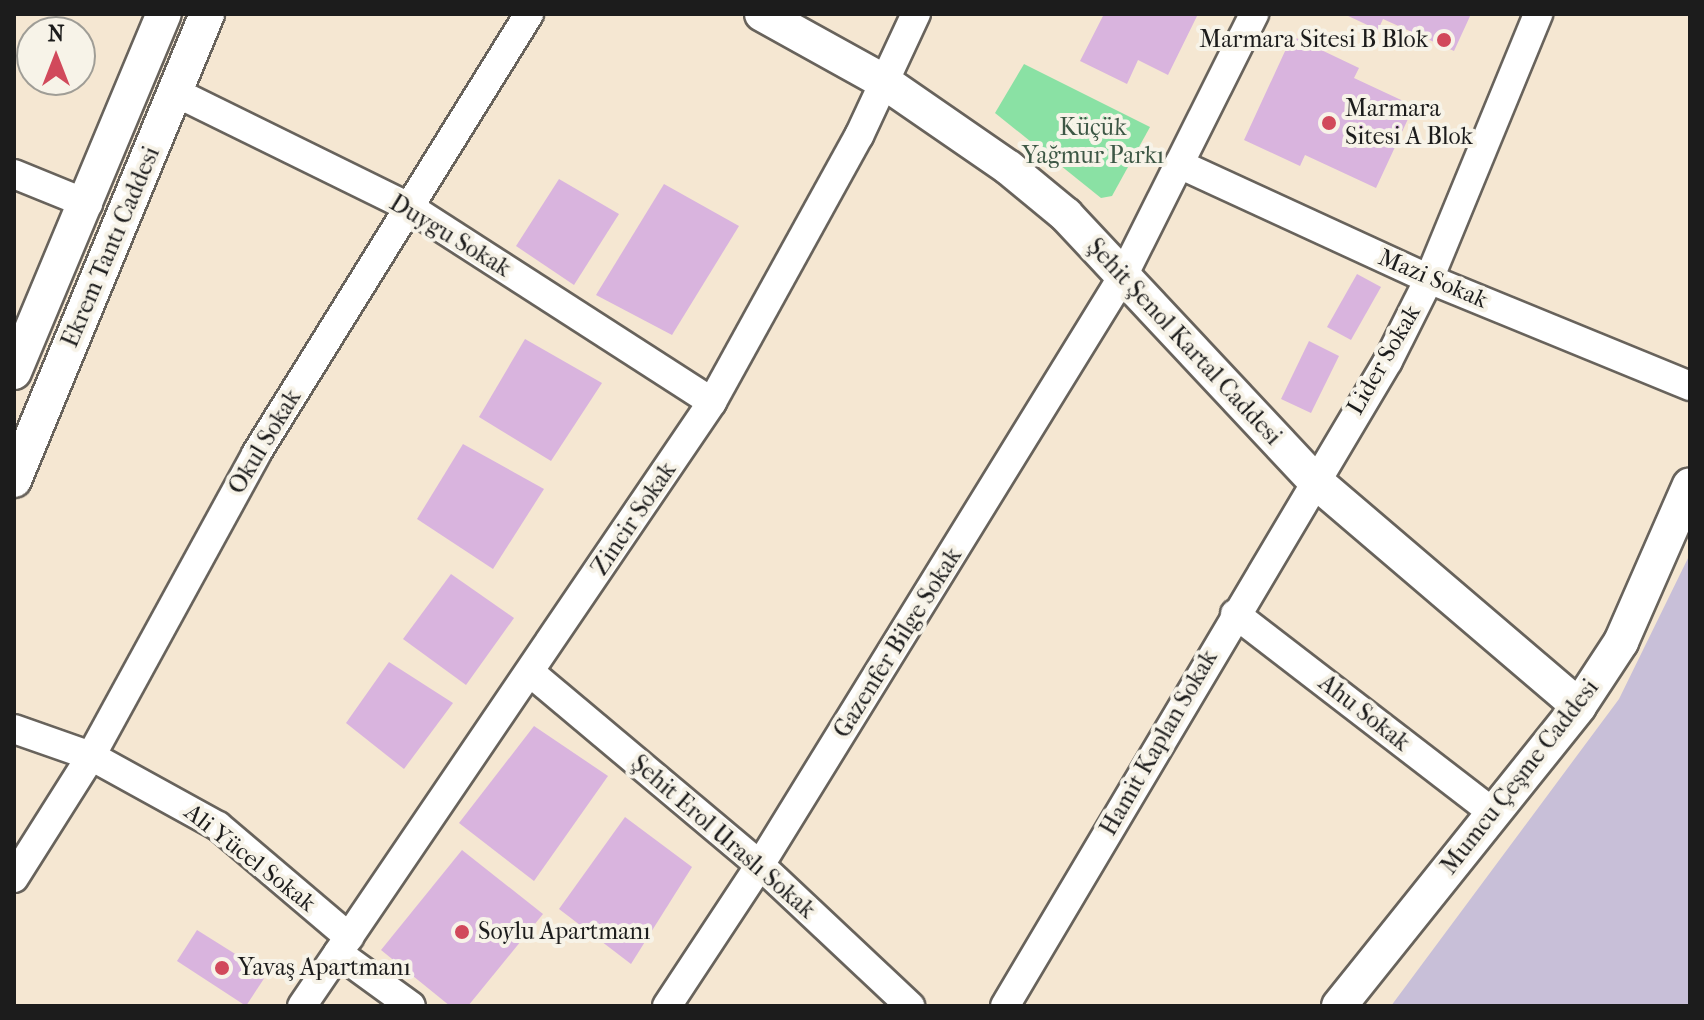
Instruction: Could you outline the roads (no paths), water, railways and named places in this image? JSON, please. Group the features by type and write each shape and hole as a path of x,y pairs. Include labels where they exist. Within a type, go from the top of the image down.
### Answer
{"street":[{"name":"Ekrem Tantı Caddesi","path":"14,372 88,204 164,14"},
{"name":"Ekrem Tantı Caddesi","path":"14,480 207,14"},
{"name":"Okul Sokak","path":"14,878 91,756 256,454 529,14"},
{"name":"Şehit Şenol Kartal Caddesi","path":"762,14 883,81 1009,168 1066,215 1314,480 1579,706"},
{"name":"Zincir Sokak","path":"302,1006 531,673 712,402 859,136 916,14"},
{"name":"Gazenfer Bilge Sokak","path":"667,1006 760,865 1123,276 1254,14"},
{"name":"Lider Sokak","path":"1314,480 1388,361 1429,279 1538,14"},
{"path":"140,78 175,92"},
{"name":"Duygu Sokak","path":"175,92 411,208 712,402"},
{"name":"Mazi Sokak","path":"1179,164 1429,279 1690,386"},
{"path":"14,174 88,204"},
{"name":"Hamit Kaplan Sokak","path":"1005,1006 1314,480"},
{"name":"Mumcu Çeşme Caddesi","path":"1339,1006 1579,706 1634,615 1690,485"},
{"name":"Ahu Sokak","path":"1235,614 1493,813"},
{"name":"Şehit Erol Uraslı Sokak","path":"531,673 760,865 910,1006"},
{"name":"Ali Yücel Sokak","path":"14,729 91,756 218,826 411,1006"}],"place":[{"name":"Marmara Sitesi B Blok","path":"1444,40"},
{"name":"Marmara Sitesi A Blok","path":"1329,123"},
{"name":"Soylu Apartmanı","path":"462,932"},
{"name":"Yavaş Apartmanı","path":"222,968"}],"park label":[{"name":"Küçük Yağmur Parkı","path":"1093,142"}]}
